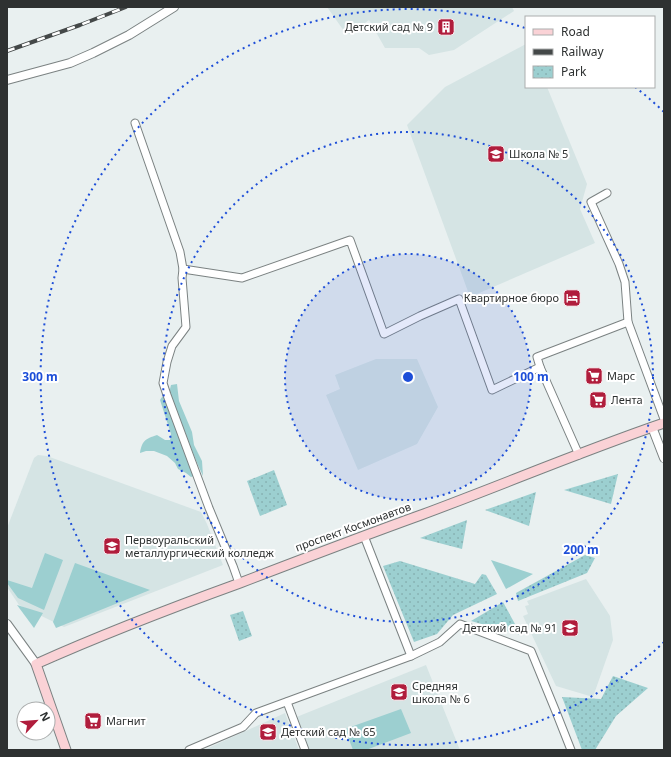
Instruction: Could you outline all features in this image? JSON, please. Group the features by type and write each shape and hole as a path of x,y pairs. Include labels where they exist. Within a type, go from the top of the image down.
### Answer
{"main road":[{"name":"проспект Космонавтов","path":"36,664 110,632 579,455 601,445 664,423"},
{"path":"36,664 66,750"}],"street":[{"path":"7,80 70,63 93,54 129,35 174,7"},
{"path":"135,123 180,252 183,269 182,278 186,327 172,346 163,383 209,508 239,583"},
{"path":"607,193 591,202 626,282 628,322 664,419"},
{"path":"183,269 242,278 350,240 384,334 459,299 492,390 540,367"},
{"path":"579,455 537,357 628,322"},
{"path":"652,427 664,458"},
{"path":"364,536 411,656"},
{"path":"7,624 36,664"},
{"path":"189,750 243,727 256,713 411,656 440,642 460,624 531,651 571,750"},
{"path":"287,702 305,750"}],"shaded area":[{"path":"327,7 512,7 514,11 454,50 429,55 419,48 385,48 369,20 350,34 344,31"},
{"name":"Школа № 5","path":"525,45 525,88 547,88 587,184 580,209 595,243 470,297 407,125 445,87"},
{"path":"376,359 417,359 438,407 417,444 358,470 326,395 340,389 335,375"},
{"name":"Первоуральский металлургический колледж","path":"38,455 47,456 201,512 223,565 64,627 19,605 7,587 7,528 34,458"},
{"name":"Детский сад № 91","path":"586,579 610,616 613,640 593,697 556,686 523,616 528,614 525,606 529,605 527,601"},
{"name":"Средняя школа № 6","path":"426,665 460,750 307,750 294,718"},
{"name":"Детский сад № 65","path":"285,713 299,750 204,750"}],"green space":[{"path":"177,384 179,401 192,432 194,445 202,461 203,476 169,393 171,385"},
{"path":"162,397 166,397 194,476 191,477 178,469 175,463 167,456 154,451 140,453 143,443 150,438 157,435 165,440 170,440 171,434 160,400"},
{"path":"274,470 287,505 260,516 247,481"},
{"path":"618,474 611,504 564,490"},
{"path":"536,492 529,526 485,510"},
{"path":"467,520 462,549 420,538"},
{"path":"45,553 63,560 44,610 18,598 7,583 7,580 32,588"},
{"path":"585,555 595,558 587,573 518,601 516,593"},
{"path":"491,560 533,574 506,589"},
{"path":"400,561 475,584 482,574 486,575 497,594 453,615 437,634 414,642 383,566"},
{"path":"75,563 150,590 56,628 53,622"},
{"path":"503,602 521,635 471,621"},
{"path":"17,605 43,613 34,628"},
{"path":"243,611 252,636 239,641 230,615"},
{"path":"613,676 648,688 616,716 595,750 582,750 562,697 601,699"},
{"path":"401,709 411,733 366,750 353,750 345,729"}],"railway":[{"path":"7,51 126,7"}],"place":[{"name":"Детский сад № 9","path":"446,27"},
{"name":"Школа № 5","path":"496,154"},
{"name":"Квартирное бюро","path":"572,298"},
{"name":"Марс","path":"594,376"},
{"name":"Лента","path":"598,400"},
{"name":"Первоуральский металлургический колледж","path":"112,546"},
{"name":"Детский сад № 91","path":"570,628"},
{"name":"Средняя школа № 6","path":"399,692"},
{"name":"Магнит","path":"93,721"},
{"name":"Детский сад № 65","path":"268,732"}]}
